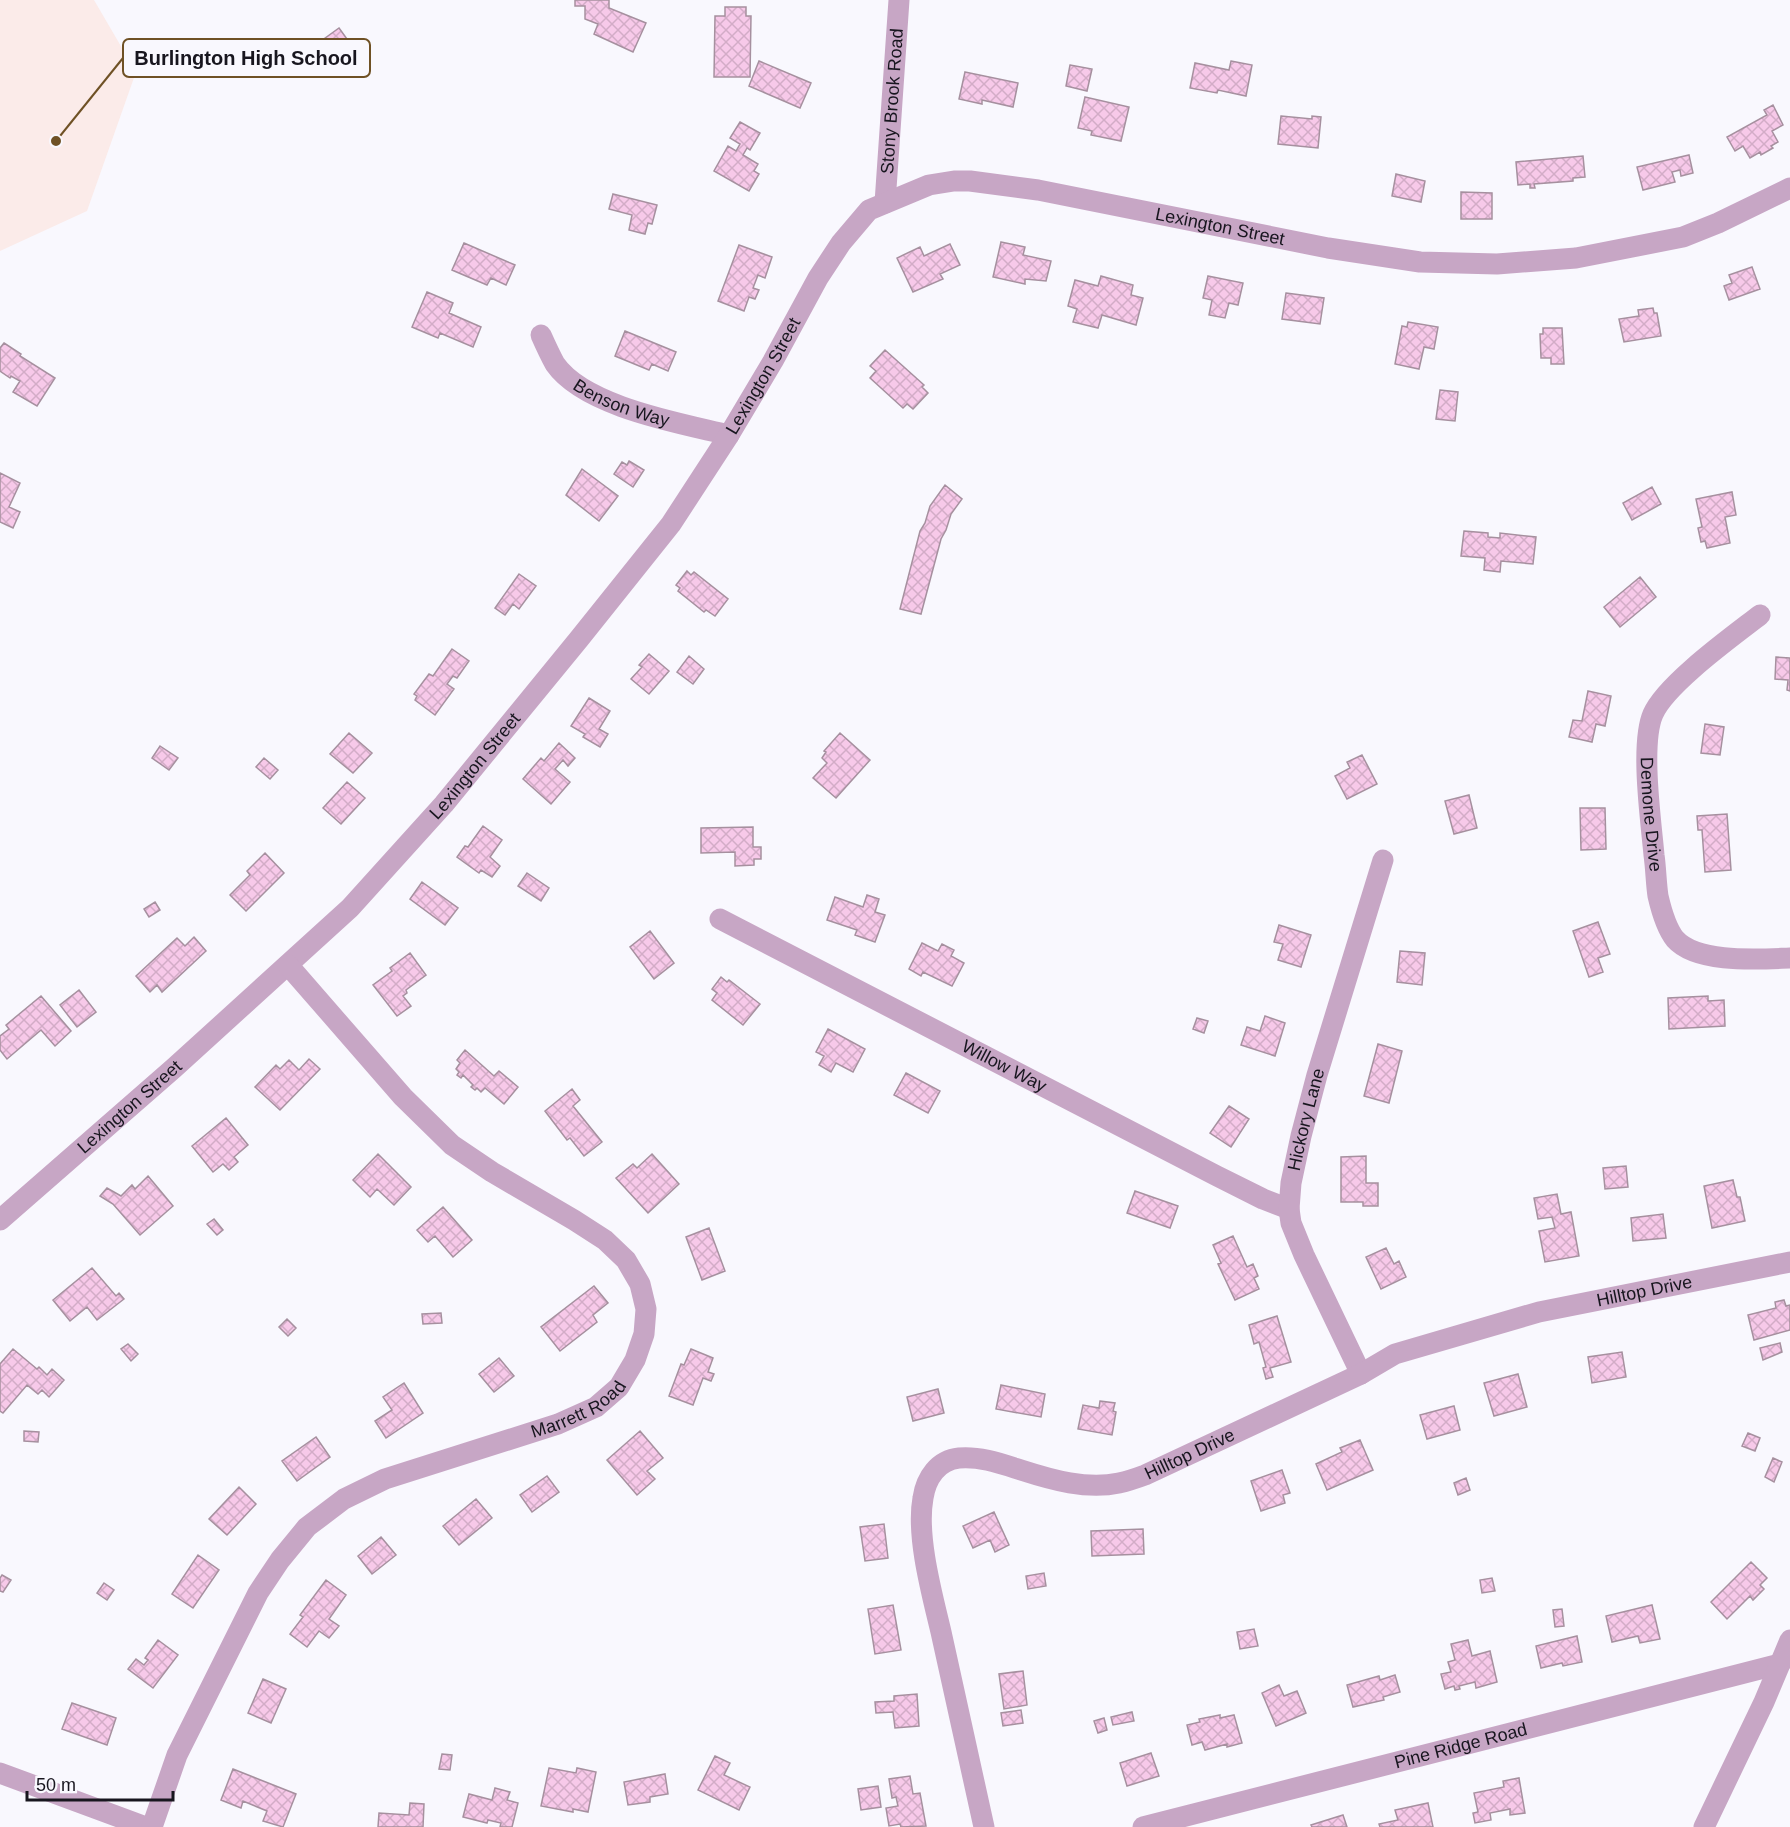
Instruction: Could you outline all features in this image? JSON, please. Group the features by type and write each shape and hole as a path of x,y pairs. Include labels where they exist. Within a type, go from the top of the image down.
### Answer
{"street":[{"name":"Stony Brook Road","path":"885,203 899,0"},
{"name":"Lexington Street","path":"0,1220 174,1068 350,908 444,804 671,524 729,435 818,278 841,243 869,210 928,185 954,181 989,182 1328,248 1420,262 1497,264 1576,258 1683,237 1718,223 1790,188"},
{"name":"Benson Way","path":"541,335 556,365 570,379 587,390 627,409 729,435"},
{"name":"Demone Drive","path":"1760,615 1682,679 1659,704 1653,715 1648,741 1649,802 1658,896 1675,939 1691,949 1712,955 1741,959 1790,958"},
{"name":"Hickory Lane","path":"1361,1374 1304,1255 1291,1223 1289,1209 1291,1183 1317,1075 1383,860"},
{"name":"Willow Way","path":"720,919 1217,1176 1289,1209"},
{"name":"Marrett Road","path":"152,1827 177,1755 258,1593 280,1560 307,1527 345,1499 385,1479 558,1424 596,1407 619,1387 635,1360 644,1334 646,1309 642,1292 626,1260 605,1240 492,1172 452,1145 403,1097 288,965"},
{"name":"Hilltop Drive","path":"984,1827 926,1555 921,1519 922,1498 926,1483 935,1468 946,1461 961,1458 991,1461 1052,1479 1099,1485 1119,1483 1145,1475 1361,1374 1395,1354 1539,1312 1790,1262"},
{"path":"1704,1827 1764,1702 1790,1640"},
{"name":"Pine Ridge Road","path":"1143,1827 1780,1664"},
{"path":"0,1773 146,1827"}],"shaded area":[{"path":"0,0 94,0 136,72 87,211 0,251"}],"building":[{"path":"575,0 609,0 609,8 646,23 633,52 594,34 598,24 585,19 585,6 575,6"},
{"path":"725,7 746,7 746,16 751,16 750,77 714,77 715,16 725,16"},
{"path":"339,28 352,46 354,44 363,56 350,66 341,55 320,71 306,52"},
{"path":"759,61 811,83 800,108 749,86"},
{"path":"1231,61 1252,65 1246,96 1218,90 1217,93 1190,88 1195,63 1229,70"},
{"path":"1070,65 1092,69 1087,91 1066,86"},
{"path":"965,72 1018,83 1013,107 982,100 982,104 959,99"},
{"path":"1085,97 1129,107 1121,141 1091,135 1092,131 1078,128"},
{"path":"1773,105 1783,125 1772,131 1778,142 1761,155 1760,152 1750,158 1743,146 1735,151 1727,137 1767,115 1764,110"},
{"path":"1281,116 1312,119 1312,116 1321,117 1318,148 1278,144"},
{"path":"740,122 760,133 750,150 747,148 743,155 758,164 754,171 759,174 749,191 714,171 728,146 736,151 740,144 730,138"},
{"path":"1689,155 1693,173 1681,176 1680,170 1672,172 1675,182 1643,190 1637,167"},
{"path":"1583,156 1585,177 1573,178 1573,181 1534,184 1535,188 1530,188 1530,184 1518,185 1516,162"},
{"path":"1396,174 1425,181 1421,202 1392,196"},
{"path":"1461,192 1492,193 1492,219 1461,219"},
{"path":"613,194 657,205 652,224 648,223 645,234 629,230 632,215 609,209"},
{"path":"1001,242 1025,247 1023,255 1051,261 1046,281 1025,279 1025,284 993,277"},
{"path":"464,243 515,265 506,285 491,278 487,285 452,270"},
{"path":"950,244 960,265 940,274 943,279 913,292 897,258 920,247 924,256"},
{"path":"739,245 772,257 765,278 758,275 753,288 759,290 755,299 749,297 744,311 718,301"},
{"path":"1752,267 1760,289 1729,300 1724,286 1732,283 1729,275"},
{"path":"1101,276 1133,285 1131,295 1143,298 1136,325 1102,315 1098,328 1073,322 1077,309 1068,306 1075,280 1098,286"},
{"path":"1208,276 1243,283 1238,305 1229,303 1225,318 1209,315 1212,300 1203,298"},
{"path":"427,292 453,303 449,313 481,327 473,347 440,333 438,338 412,327"},
{"path":"1286,293 1324,298 1320,324 1282,319"},
{"path":"1653,308 1654,313 1657,313 1661,336 1624,342 1619,319 1639,316 1638,310"},
{"path":"1408,322 1438,327 1434,349 1424,347 1419,369 1395,364 1402,326 1407,327"},
{"path":"1543,328 1562,328 1564,364 1551,364 1551,358 1541,358 1540,334 1543,334"},
{"path":"625,331 676,352 668,371 652,364 649,370 615,356"},
{"path":"4,343 55,378 37,406 13,392 20,381 0,371 0,348"},
{"path":"885,350 924,385 922,387 928,393 913,409 907,404 903,408 870,378 876,371 870,366"},
{"path":"1440,390 1458,392 1455,421 1436,419"},
{"path":"629,461 644,470 633,487 614,474 622,462 627,465"},
{"path":"582,469 618,496 599,521 566,495"},
{"path":"0,473 20,483 9,507 20,512 13,528 0,522"},
{"path":"945,485 962,499 951,514 941,539 921,614 900,609 920,531 930,506"},
{"path":"1652,487 1661,504 1632,520 1623,503"},
{"path":"1732,492 1736,515 1725,517 1730,543 1707,548 1705,541 1701,542 1698,528 1702,527 1696,499"},
{"path":"1464,531 1488,533 1488,537 1500,538 1500,533 1536,537 1533,564 1501,561 1500,572 1484,570 1485,558 1461,556"},
{"path":"687,571 691,575 694,572 728,599 715,616 706,610 704,612 678,591 680,588 676,585"},
{"path":"519,574 536,586 519,609 513,604 505,615 495,608"},
{"path":"1640,577 1656,597 1620,627 1604,607"},
{"path":"452,649 469,661 457,678 453,676 447,684 454,689 435,715 415,700 417,696 414,694 429,674 433,676"},
{"path":"649,654 669,671 649,694 631,679 642,667 639,665"},
{"path":"689,656 704,669 693,684 677,672"},
{"path":"1776,657 1790,658 1790,691 1787,690 1788,680 1775,679"},
{"path":"1588,691 1611,696 1605,726 1596,724 1592,742 1569,737 1573,720 1582,721"},
{"path":"589,698 610,711 599,729 608,734 600,747 583,737 585,734 571,726"},
{"path":"1705,724 1724,727 1720,755 1701,753"},
{"path":"349,733 372,753 353,773 330,754"},
{"path":"840,733 870,760 836,798 813,778 827,763 822,758 826,752 824,751"},
{"path":"559,743 575,758 568,766 563,760 555,769 570,782 551,804 523,779 541,758 544,761"},
{"path":"160,746 178,758 169,770 152,758"},
{"path":"1362,755 1377,784 1347,799 1335,776 1350,768 1347,762"},
{"path":"264,758 278,770 270,779 256,767"},
{"path":"347,782 365,798 341,824 323,808"},
{"path":"1469,795 1477,828 1454,834 1445,801"},
{"path":"1580,808 1605,808 1606,849 1581,850"},
{"path":"1727,814 1731,870 1705,872 1702,830 1698,830 1697,816"},
{"path":"483,826 502,840 490,857 500,866 492,877 481,870 479,873 457,857 465,846 468,847"},
{"path":"753,827 753,847 761,847 761,859 754,859 754,865 735,866 735,852 701,853 701,828"},
{"path":"265,853 284,873 246,911 230,895 250,875 247,871"},
{"path":"527,873 549,888 541,901 518,886"},
{"path":"422,882 458,908 445,925 410,899"},
{"path":"867,895 879,899 875,912 885,915 875,942 855,935 857,930 827,920 835,897 863,907"},
{"path":"155,902 160,910 149,917 144,909"},
{"path":"1598,922 1610,954 1598,958 1603,972 1589,977 1573,931"},
{"path":"1279,925 1311,935 1301,967 1278,960 1283,944 1274,942"},
{"path":"650,931 674,963 654,979 630,947"},
{"path":"194,937 206,951 162,992 157,985 150,992 136,976 177,938 185,946"},
{"path":"922,943 938,951 942,944 954,950 951,956 964,963 952,986 923,972 921,976 909,969"},
{"path":"1400,951 1425,953 1422,985 1397,982"},
{"path":"410,953 426,975 406,990 407,993 403,996 411,1006 397,1016 373,985 392,971 390,968"},
{"path":"721,977 727,982 729,980 760,1004 743,1025 712,1000 717,993 712,989"},
{"path":"79,990 96,1012 77,1027 60,1005"},
{"path":"41,996 71,1031 55,1046 41,1030 7,1059 0,1050 0,1036 9,1029 6,1025"},
{"path":"1708,996 1708,1001 1724,1000 1725,1026 1669,1029 1668,998"},
{"path":"1265,1016 1285,1023 1275,1056 1241,1045 1247,1027 1260,1031"},
{"path":"1197,1018 1208,1021 1204,1033 1193,1029"},
{"path":"828,1029 865,1049 853,1072 836,1063 831,1072 819,1065 824,1056 816,1052"},
{"path":"1378,1044 1402,1051 1389,1103 1364,1096"},
{"path":"465,1050 494,1076 499,1071 518,1087 504,1104 485,1088 481,1092 477,1088 475,1090 463,1075 461,1078 457,1075 459,1072 456,1069 460,1063 457,1060"},
{"path":"309,1059 320,1069 280,1110 255,1087 276,1065 280,1069 289,1060 299,1070"},
{"path":"906,1073 940,1091 928,1113 894,1095"},
{"path":"572,1089 580,1100 573,1106 602,1142 584,1156 570,1138 567,1140 545,1111"},
{"path":"1229,1106 1249,1119 1231,1147 1210,1133"},
{"path":"226,1118 248,1145 234,1157 238,1162 229,1170 223,1164 213,1172 192,1146"},
{"path":"378,1154 411,1187 394,1205 377,1189 370,1197 353,1180"},
{"path":"652,1154 679,1184 648,1213 616,1178 633,1164 637,1168"},
{"path":"1366,1156 1366,1183 1378,1183 1378,1206 1363,1206 1363,1202 1341,1202 1341,1157"},
{"path":"1626,1166 1628,1187 1605,1189 1603,1168"},
{"path":"148,1176 173,1206 140,1235 113,1204 100,1196 107,1188 121,1196 132,1185 135,1189"},
{"path":"1733,1180 1737,1197 1740,1197 1745,1221 1712,1228 1704,1186"},
{"path":"1135,1191 1178,1206 1170,1228 1127,1213"},
{"path":"1557,1194 1561,1214 1571,1212 1579,1256 1545,1262 1539,1231 1555,1228 1552,1217 1538,1219 1534,1198"},
{"path":"443,1207 472,1240 453,1257 435,1236 428,1242 417,1230"},
{"path":"1663,1214 1666,1238 1633,1241 1631,1218"},
{"path":"214,1219 223,1230 217,1235 207,1224"},
{"path":"709,1228 725,1271 702,1280 686,1237"},
{"path":"1233,1236 1247,1267 1253,1264 1258,1276 1254,1278 1259,1289 1235,1300 1218,1264 1221,1263 1213,1245"},
{"path":"1386,1248 1394,1264 1399,1261 1406,1277 1381,1289 1366,1257"},
{"path":"92,1268 116,1296 119,1293 124,1299 97,1320 87,1307 70,1321 53,1300"},
{"path":"594,1286 608,1303 593,1315 597,1322 560,1351 541,1327"},
{"path":"1784,1300 1786,1306 1790,1305 1790,1330 1754,1340 1748,1315 1776,1308 1775,1302"},
{"path":"441,1313 442,1323 423,1324 422,1314"},
{"path":"1277,1316 1291,1362 1270,1368 1273,1377 1266,1379 1263,1368 1266,1367 1259,1342 1254,1344 1249,1325"},
{"path":"287,1319 296,1328 288,1336 279,1327"},
{"path":"1780,1343 1782,1352 1763,1360 1760,1348"},
{"path":"128,1344 138,1354 131,1361 121,1349"},
{"path":"13,1349 37,1369 39,1367 47,1375 52,1369 64,1380 49,1397 42,1390 38,1394 27,1385 3,1413 0,1411 0,1364"},
{"path":"691,1349 713,1358 708,1372 714,1374 711,1381 703,1378 693,1405 669,1396 681,1364 684,1365"},
{"path":"1622,1352 1626,1377 1592,1383 1588,1357"},
{"path":"499,1358 514,1376 494,1392 479,1374"},
{"path":"1518,1374 1527,1407 1494,1416 1484,1383"},
{"path":"404,1383 423,1413 386,1438 375,1421 392,1410 383,1397"},
{"path":"1001,1385 1045,1394 1041,1417 996,1409"},
{"path":"938,1389 944,1413 913,1421 907,1397"},
{"path":"1100,1401 1115,1403 1113,1411 1116,1412 1112,1435 1078,1429 1083,1405 1099,1408"},
{"path":"1454,1406 1460,1430 1427,1439 1420,1415"},
{"path":"24,1431 39,1432 38,1442 24,1441"},
{"path":"640,1431 663,1458 647,1471 655,1479 637,1495 607,1460"},
{"path":"1748,1433 1760,1438 1755,1451 1742,1446"},
{"path":"316,1437 330,1457 297,1481 282,1461"},
{"path":"1360,1440 1373,1470 1327,1490 1316,1464 1342,1452 1340,1448"},
{"path":"1773,1458 1782,1462 1774,1482 1765,1477"},
{"path":"1282,1470 1290,1493 1283,1495 1285,1503 1261,1511 1251,1481"},
{"path":"547,1476 559,1492 532,1512 520,1495"},
{"path":"1466,1478 1470,1490 1458,1495 1454,1483"},
{"path":"239,1487 256,1504 227,1535 209,1519"},
{"path":"476,1499 492,1518 459,1545 443,1526"},
{"path":"994,1512 1009,1545 995,1552 990,1540 973,1548 963,1526"},
{"path":"884,1524 888,1558 865,1561 860,1527"},
{"path":"1143,1529 1144,1554 1092,1556 1091,1531"},
{"path":"381,1537 396,1555 372,1574 358,1556"},
{"path":"198,1555 219,1570 193,1608 172,1594"},
{"path":"1751,1562 1767,1578 1760,1585 1764,1589 1753,1600 1750,1596 1727,1619 1711,1602"},
{"path":"1044,1573 1046,1586 1028,1589 1026,1576"},
{"path":"2,1575 11,1580 3,1592 0,1591"},
{"path":"1492,1578 1495,1591 1482,1593 1480,1580"},
{"path":"326,1580 346,1595 329,1619 339,1626 329,1638 319,1631 307,1647 290,1634 303,1617 300,1615"},
{"path":"104,1583 114,1590 107,1600 97,1593"},
{"path":"893,1605 901,1650 875,1654 868,1609"},
{"path":"1652,1605 1660,1639 1640,1643 1638,1636 1612,1642 1606,1616"},
{"path":"1562,1609 1564,1626 1555,1627 1553,1610"},
{"path":"1254,1629 1258,1646 1240,1649 1237,1632"},
{"path":"1577,1636 1582,1662 1563,1666 1562,1663 1541,1668 1536,1646"},
{"path":"158,1640 178,1655 153,1688 128,1669 136,1659 144,1665 148,1660 145,1658"},
{"path":"1468,1640 1472,1656 1490,1651 1497,1682 1476,1688 1475,1682 1459,1686 1460,1689 1455,1690 1454,1686 1445,1689 1441,1674 1451,1672 1448,1662 1455,1660 1451,1644"},
{"path":"1023,1671 1027,1705 1004,1709 999,1674"},
{"path":"1395,1675 1400,1692 1383,1697 1384,1700 1353,1707 1347,1685 1379,1676 1380,1680"},
{"path":"263,1679 286,1689 271,1723 248,1713"},
{"path":"1279,1685 1284,1696 1297,1691 1306,1713 1276,1726 1262,1693"},
{"path":"917,1694 919,1726 895,1728 893,1712 876,1713 875,1702 894,1701 894,1696"},
{"path":"72,1703 116,1718 107,1745 62,1729"},
{"path":"1021,1710 1023,1723 1003,1726 1001,1713"},
{"path":"1132,1712 1134,1721 1113,1725 1111,1717"},
{"path":"1220,1715 1220,1718 1234,1715 1242,1743 1227,1747 1227,1744 1205,1750 1202,1742 1192,1745 1187,1725 1200,1722 1199,1719"},
{"path":"1104,1718 1107,1730 1098,1733 1094,1721"},
{"path":"1151,1753 1159,1776 1127,1786 1120,1763"},
{"path":"442,1754 452,1755 450,1770 439,1769"},
{"path":"715,1756 730,1763 724,1775 750,1787 739,1810 698,1790"},
{"path":"549,1768 576,1773 577,1768 596,1772 588,1812 573,1809 573,1812 541,1806"},
{"path":"233,1769 296,1794 283,1827 263,1821 267,1811 243,1801 241,1808 221,1800"},
{"path":"665,1774 668,1794 650,1797 650,1802 628,1805 624,1782"},
{"path":"910,1776 913,1794 920,1793 926,1826 901,1827 900,1824 889,1826 886,1808 898,1806 896,1797 892,1798 889,1779"},
{"path":"1519,1778 1525,1813 1510,1815 1510,1809 1490,1813 1491,1820 1475,1823 1473,1813 1478,1812 1474,1793 1504,1787 1503,1781"},
{"path":"878,1786 881,1807 861,1810 858,1789"},
{"path":"495,1788 510,1792 507,1800 518,1803 512,1827 500,1827 501,1823 488,1820 487,1823 463,1817 469,1794 492,1800"},
{"path":"410,1803 424,1804 423,1827 378,1827 379,1813 409,1815"},
{"path":"1428,1803 1433,1827 1380,1827 1379,1824 1398,1820 1395,1810"},
{"path":"1343,1815 1347,1827 1312,1827 1311,1825"}],"place":[{"name":"Burlington High School","path":"56,141"}]}
